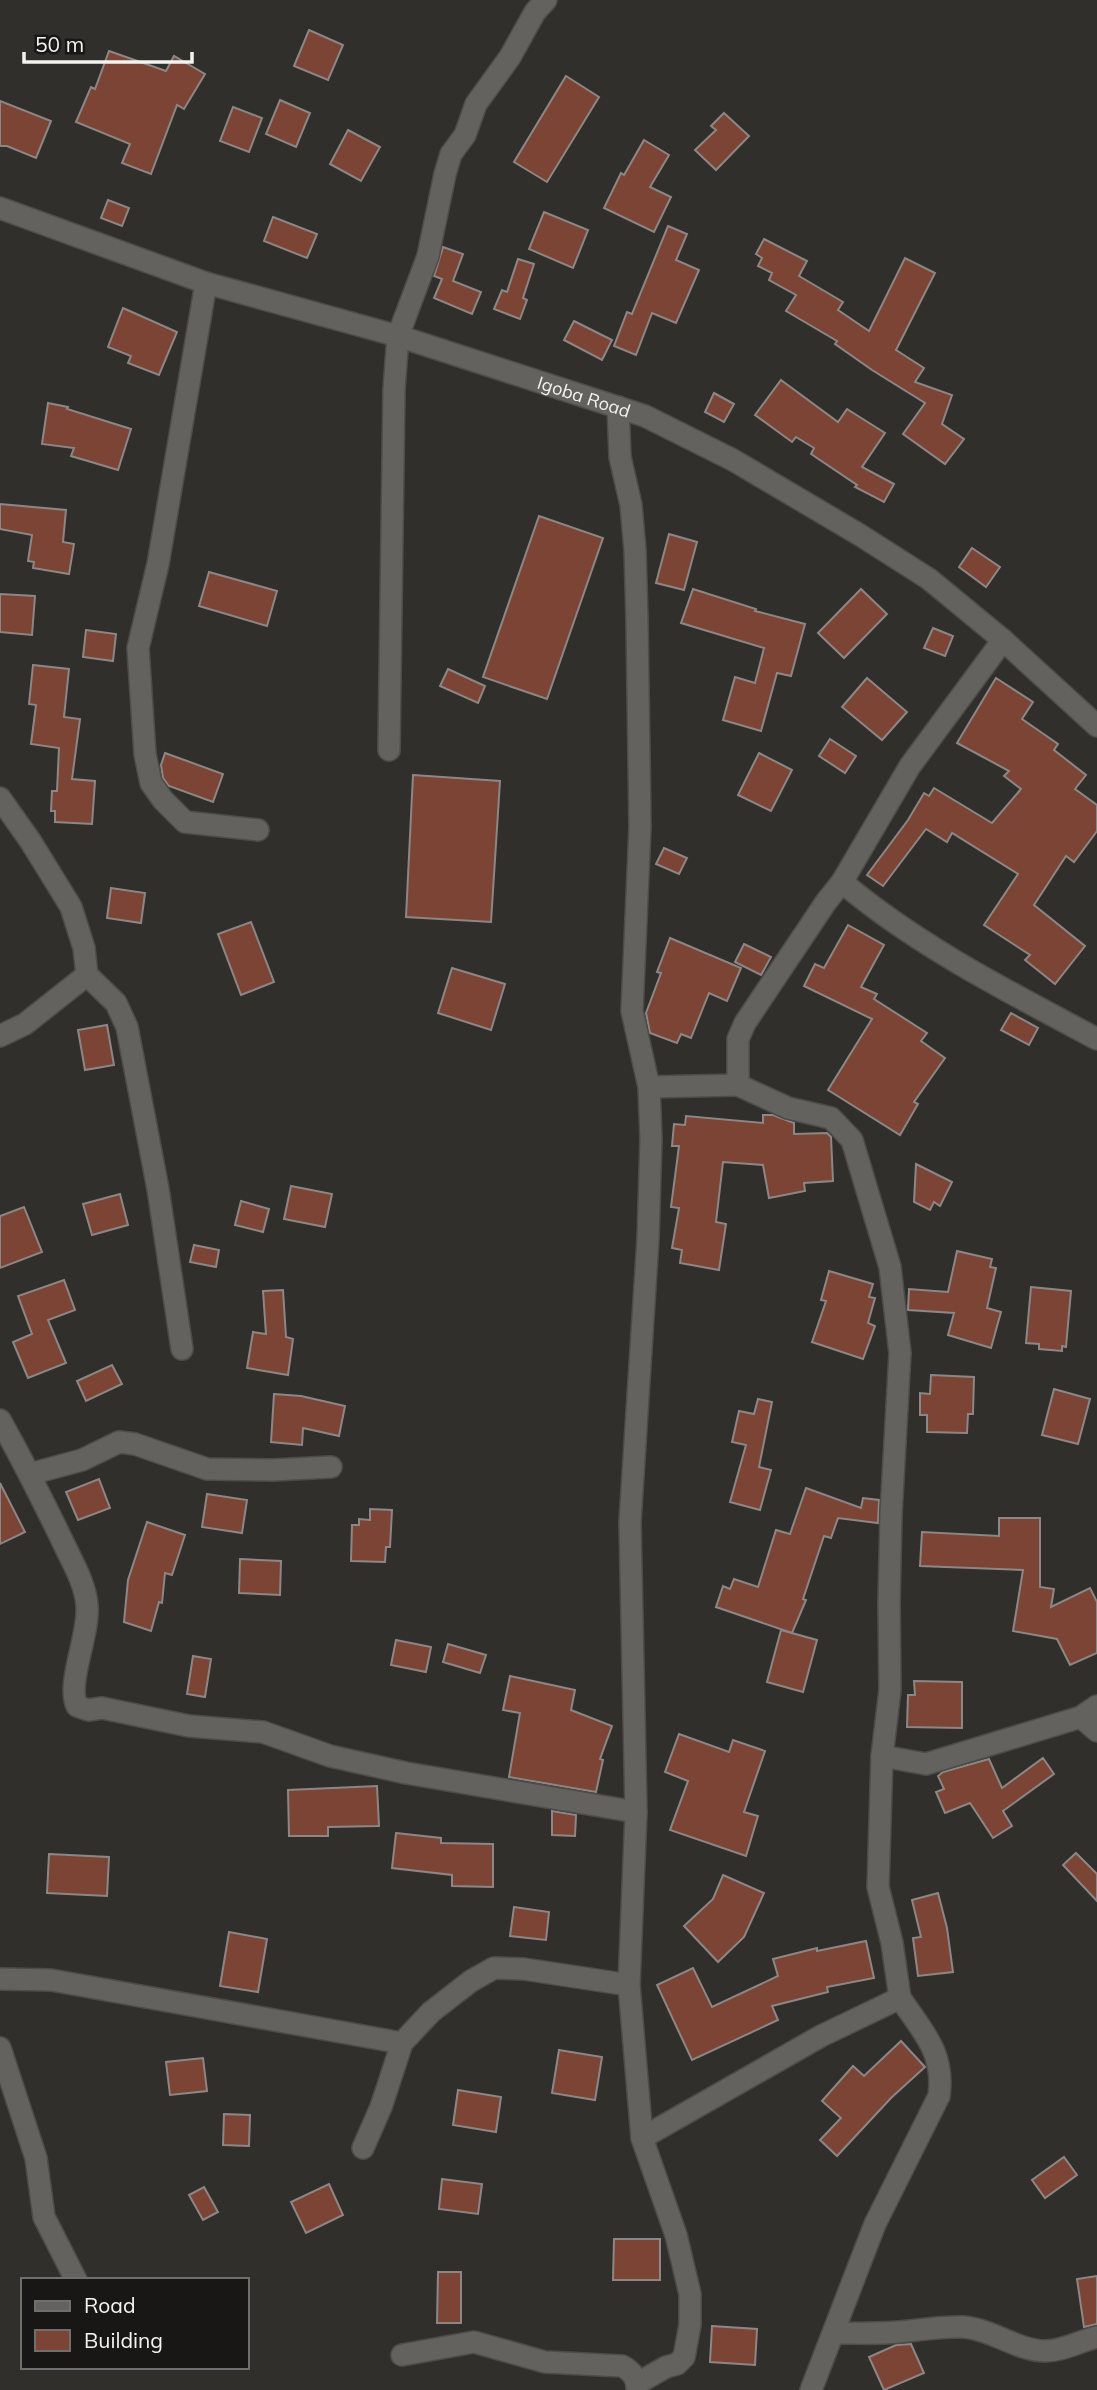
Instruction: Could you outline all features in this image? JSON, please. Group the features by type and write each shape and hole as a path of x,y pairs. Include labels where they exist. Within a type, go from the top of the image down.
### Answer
{"street":[{"path":"389,750 394,389 398,336 428,256 451,154 465,135 476,104 510,57 535,12 546,0"},
{"name":"Igoba Road","path":"0,208 206,282 398,336 645,416 723,455 860,535 929,579 1003,640 1097,726"},
{"path":"206,282 158,565 138,648 144,741 151,783 163,800 185,822 258,830"},
{"path":"402,2355 474,2342 545,2362 622,2366 631,2371 637,2387 677,2364 684,2357 690,2325 690,2294 676,2235 642,2138 629,1985 636,1812 630,1522 648,1239 651,1139 649,1087 632,1011 640,827 637,620 632,517 620,457 618,407"},
{"path":"738,1085 738,1039 745,1023 842,881 910,766 1003,640"},
{"path":"0,798 71,907 88,975 116,1003 127,1027 158,1189 182,1349"},
{"path":"842,881 865,901 958,962 1097,1039"},
{"path":"0,1036 25,1024 88,975"},
{"path":"649,1087 738,1085 788,1108 831,1118 852,1140 890,1267 900,1353 891,1514 890,1690 882,1756 878,1887 892,1943 900,1998 937,2054 941,2077 939,2096 875,2224 811,2390"},
{"path":"0,1420 30,1474 81,1579 88,1603 88,1623 75,1687 74,1699 77,1706 88,1710 102,1708 189,1726 263,1732 330,1756 406,1773 636,1812"},
{"path":"30,1474 82,1460 119,1442 135,1444 207,1469 331,1467"},
{"path":"882,1756 926,1764 1092,1718"},
{"path":"363,2148 381,2107 402,2043 431,2012 471,1981 494,1968 524,1969 629,1985"},
{"path":"0,1979 51,1980 402,2043"},
{"path":"642,2138 821,2036 900,1998"},
{"path":"0,2048 36,2158 44,2217 75,2278"},
{"path":"834,2333 966,2327 990,2332 1043,2351 1060,2350 1097,2337"}],"building":[{"path":"309,30 343,45 328,80 294,66"},
{"path":"109,51 166,71 174,56 205,74 184,109 177,105 151,174 122,163 130,144 76,122 91,87 95,89"},
{"path":"566,76 599,97 547,182 514,162"},
{"path":"280,100 310,113 296,147 266,134"},
{"path":"0,101 51,121 36,158 7,146 0,146"},
{"path":"233,107 262,118 249,152 220,141"},
{"path":"724,113 749,136 716,170 695,150 716,130 711,126"},
{"path":"348,130 380,147 361,181 330,164"},
{"path":"644,140 669,155 650,187 671,197 654,232 604,208 621,173 624,175"},
{"path":"108,200 129,208 122,226 101,218"},
{"path":"544,212 588,230 573,268 529,249"},
{"path":"273,217 317,234 307,258 264,241"},
{"path":"668,226 687,234 676,260 699,270 676,323 652,313 636,355 614,346 627,312 632,314"},
{"path":"764,239 807,261 799,276 843,302 838,310 869,331 905,258 935,273 896,350 924,368 915,382 952,395 942,424 964,439 945,464 903,434 925,403 835,344 837,341 786,311 796,295 769,280 772,273 758,266 762,258 756,254"},
{"path":"443,247 463,254 453,281 481,292 472,314 434,298 442,279 434,276"},
{"path":"518,259 534,264 523,298 527,300 520,319 494,309 502,290 507,292"},
{"path":"123,308 177,332 159,375 128,363 131,356 108,347"},
{"path":"574,321 612,340 602,360 564,340"},
{"path":"781,380 838,422 847,409 885,433 862,467 894,484 884,502 855,487 857,485 811,454 814,448 796,437 792,442 755,415"},
{"path":"714,393 734,404 724,422 705,412"},
{"path":"48,403 68,407 67,409 131,429 118,470 71,456 74,448 42,444"},
{"path":"0,504 66,510 63,542 74,544 69,574 33,568 34,562 28,561 32,535 0,529"},
{"path":"539,516 603,538 547,699 483,677"},
{"path":"669,534 697,542 684,590 656,583"},
{"path":"972,548 1000,567 986,587 959,567"},
{"path":"209,572 277,591 267,626 199,606"},
{"path":"693,589 756,609 755,611 805,624 791,676 777,673 761,731 723,720 735,677 755,683 764,648 681,623"},
{"path":"861,589 887,614 844,658 818,633"},
{"path":"0,594 35,596 32,635 0,632"},
{"path":"933,628 953,636 945,656 924,648"},
{"path":"86,630 116,634 113,661 83,657"},
{"path":"33,665 69,669 64,717 80,719 72,779 95,781 92,824 55,822 55,811 51,811 52,791 57,791 59,748 31,744 36,705 29,704"},
{"path":"448,669 485,686 478,703 440,686"},
{"path":"867,678 907,712 882,740 842,707"},
{"path":"996,678 1033,702 1022,719 1058,744 1054,750 1086,775 1075,789 1097,805 1097,831 1074,862 1066,856 1034,905 1085,946 1055,984 1025,960 1030,955 984,925 1018,874 952,833 947,842 926,829 883,886 867,875 908,820 924,793 929,796 934,788 992,823 1021,789 1004,776 1009,771 957,743"},
{"path":"830,739 856,756 845,773 819,756"},
{"path":"165,753 223,774 213,802 169,786 163,778 161,765"},
{"path":"759,753 792,770 771,811 738,795"},
{"path":"413,775 500,781 491,922 406,917"},
{"path":"664,848 687,858 679,874 656,864"},
{"path":"111,888 145,893 141,923 107,918"},
{"path":"251,922 274,982 241,995 218,934"},
{"path":"848,925 884,945 861,987 877,994 874,999 927,1033 921,1041 945,1058 914,1102 918,1104 900,1135 828,1090 872,1019 804,986 815,964 824,968"},
{"path":"670,938 741,968 727,1001 709,993 691,1038 681,1034 677,1043 650,1033 646,1013"},
{"path":"744,944 771,957 761,975 735,962"},
{"path":"452,968 505,984 491,1030 438,1013"},
{"path":"1011,1013 1038,1028 1029,1045 1001,1030"},
{"path":"107,1025 114,1065 85,1070 78,1030"},
{"path":"763,1115 773,1115 794,1123 794,1134 827,1133 831,1137 833,1181 804,1183 805,1191 769,1198 763,1165 723,1162 716,1222 726,1224 719,1270 680,1263 682,1250 672,1248 679,1208 671,1207 679,1146 672,1146 674,1124 685,1125 686,1116 763,1123"},
{"path":"916,1164 952,1182 940,1206 934,1202 930,1210 914,1202"},
{"path":"291,1186 332,1194 325,1227 284,1219"},
{"path":"120,1194 128,1225 92,1235 83,1204"},
{"path":"241,1201 269,1209 263,1232 235,1225"},
{"path":"24,1207 42,1252 0,1268 0,1216"},
{"path":"194,1245 219,1250 216,1267 190,1262"},
{"path":"957,1251 992,1259 990,1267 996,1268 987,1308 1001,1312 991,1348 948,1335 954,1313 908,1310 909,1289 948,1292"},
{"path":"829,1271 873,1284 869,1297 875,1298 868,1323 875,1326 863,1359 812,1342 826,1301 821,1300"},
{"path":"64,1280 75,1310 48,1320 66,1363 28,1378 13,1342 32,1334 18,1296"},
{"path":"1031,1287 1071,1291 1066,1347 1062,1346 1062,1351 1039,1349 1039,1344 1026,1343"},
{"path":"283,1290 286,1337 293,1339 288,1375 247,1368 253,1332 266,1334 263,1291"},
{"path":"112,1365 122,1384 86,1401 77,1381"},
{"path":"931,1375 974,1377 973,1414 968,1414 967,1433 927,1432 927,1415 920,1415 920,1393 930,1394"},
{"path":"1054,1389 1090,1399 1078,1444 1042,1435"},
{"path":"274,1394 301,1396 345,1406 339,1436 303,1428 302,1445 271,1442"},
{"path":"758,1399 772,1402 759,1467 771,1470 760,1510 730,1502 746,1445 732,1442 739,1411 754,1414"},
{"path":"99,1479 110,1508 78,1520 66,1492"},
{"path":"0,1483 25,1532 0,1544"},
{"path":"806,1488 861,1508 863,1498 879,1500 878,1523 838,1518 831,1538 824,1536 803,1599 806,1600 792,1633 716,1607 723,1586 730,1589 734,1579 758,1587 776,1530 790,1534"},
{"path":"207,1494 247,1500 242,1533 202,1527"},
{"path":"370,1509 392,1510 390,1547 386,1547 385,1562 351,1561 352,1525 359,1525 359,1519 370,1520"},
{"path":"999,1518 1040,1518 1040,1587 1054,1589 1051,1607 1090,1588 1097,1602 1097,1653 1070,1665 1057,1639 1013,1631 1023,1570 920,1566 922,1532 999,1536"},
{"path":"147,1522 185,1535 172,1575 165,1573 162,1603 159,1602 151,1631 124,1622 128,1580"},
{"path":"240,1559 281,1561 280,1595 239,1593"},
{"path":"781,1630 817,1640 803,1692 767,1682"},
{"path":"396,1640 431,1647 426,1672 391,1665"},
{"path":"448,1644 486,1655 480,1673 443,1662"},
{"path":"193,1656 211,1659 205,1697 187,1694"},
{"path":"510,1676 575,1690 571,1710 612,1726 600,1759 603,1760 596,1792 509,1777 520,1713 503,1710"},
{"path":"914,1681 962,1682 962,1728 907,1727 908,1695 915,1695"},
{"path":"679,1734 729,1752 733,1740 765,1751 744,1812 758,1816 746,1856 670,1830 688,1781 665,1772"},
{"path":"1043,1758 1054,1774 1003,1811 1012,1826 993,1838 970,1803 945,1813 936,1792 944,1789 938,1776 943,1772 989,1759 1002,1788"},
{"path":"377,1786 379,1826 328,1827 328,1836 289,1836 288,1790"},
{"path":"552,1811 576,1815 575,1836 552,1835"},
{"path":"396,1833 441,1838 441,1843 493,1844 493,1887 452,1886 452,1875 392,1868"},
{"path":"1076,1853 1097,1874 1097,1901 1063,1865"},
{"path":"49,1854 109,1857 107,1896 47,1893"},
{"path":"723,1875 764,1893 744,1937 718,1962 684,1926 713,1899"},
{"path":"938,1893 947,1928 953,1972 918,1976 913,1938 921,1937 912,1900"},
{"path":"514,1907 549,1912 546,1940 510,1936"},
{"path":"229,1932 267,1939 258,1992 220,1986"},
{"path":"866,1941 874,1978 827,1987 828,1992 772,2006 778,2020 692,2060 657,1985 693,1968 712,2007 778,1976 773,1959 817,1948 817,1951"},
{"path":"901,2041 925,2067 891,2098 837,2156 820,2140 841,2118 822,2101 853,2066 864,2076"},
{"path":"559,2050 602,2057 595,2100 552,2093"},
{"path":"203,2058 207,2091 170,2095 166,2062"},
{"path":"458,2090 501,2097 496,2132 453,2125"},
{"path":"224,2114 250,2115 249,2146 223,2145"},
{"path":"1064,2157 1077,2175 1045,2198 1032,2180"},
{"path":"442,2179 482,2184 478,2214 439,2209"},
{"path":"329,2184 343,2215 306,2233 291,2202"},
{"path":"204,2187 218,2212 203,2220 189,2195"},
{"path":"614,2239 660,2239 660,2280 613,2280"},
{"path":"438,2272 461,2272 461,2323 437,2323"},
{"path":"1097,2276 1097,2324 1084,2327 1077,2279"},
{"path":"712,2326 757,2329 755,2365 710,2362"},
{"path":"911,2344 924,2373 884,2390 869,2357 896,2345"}]}
